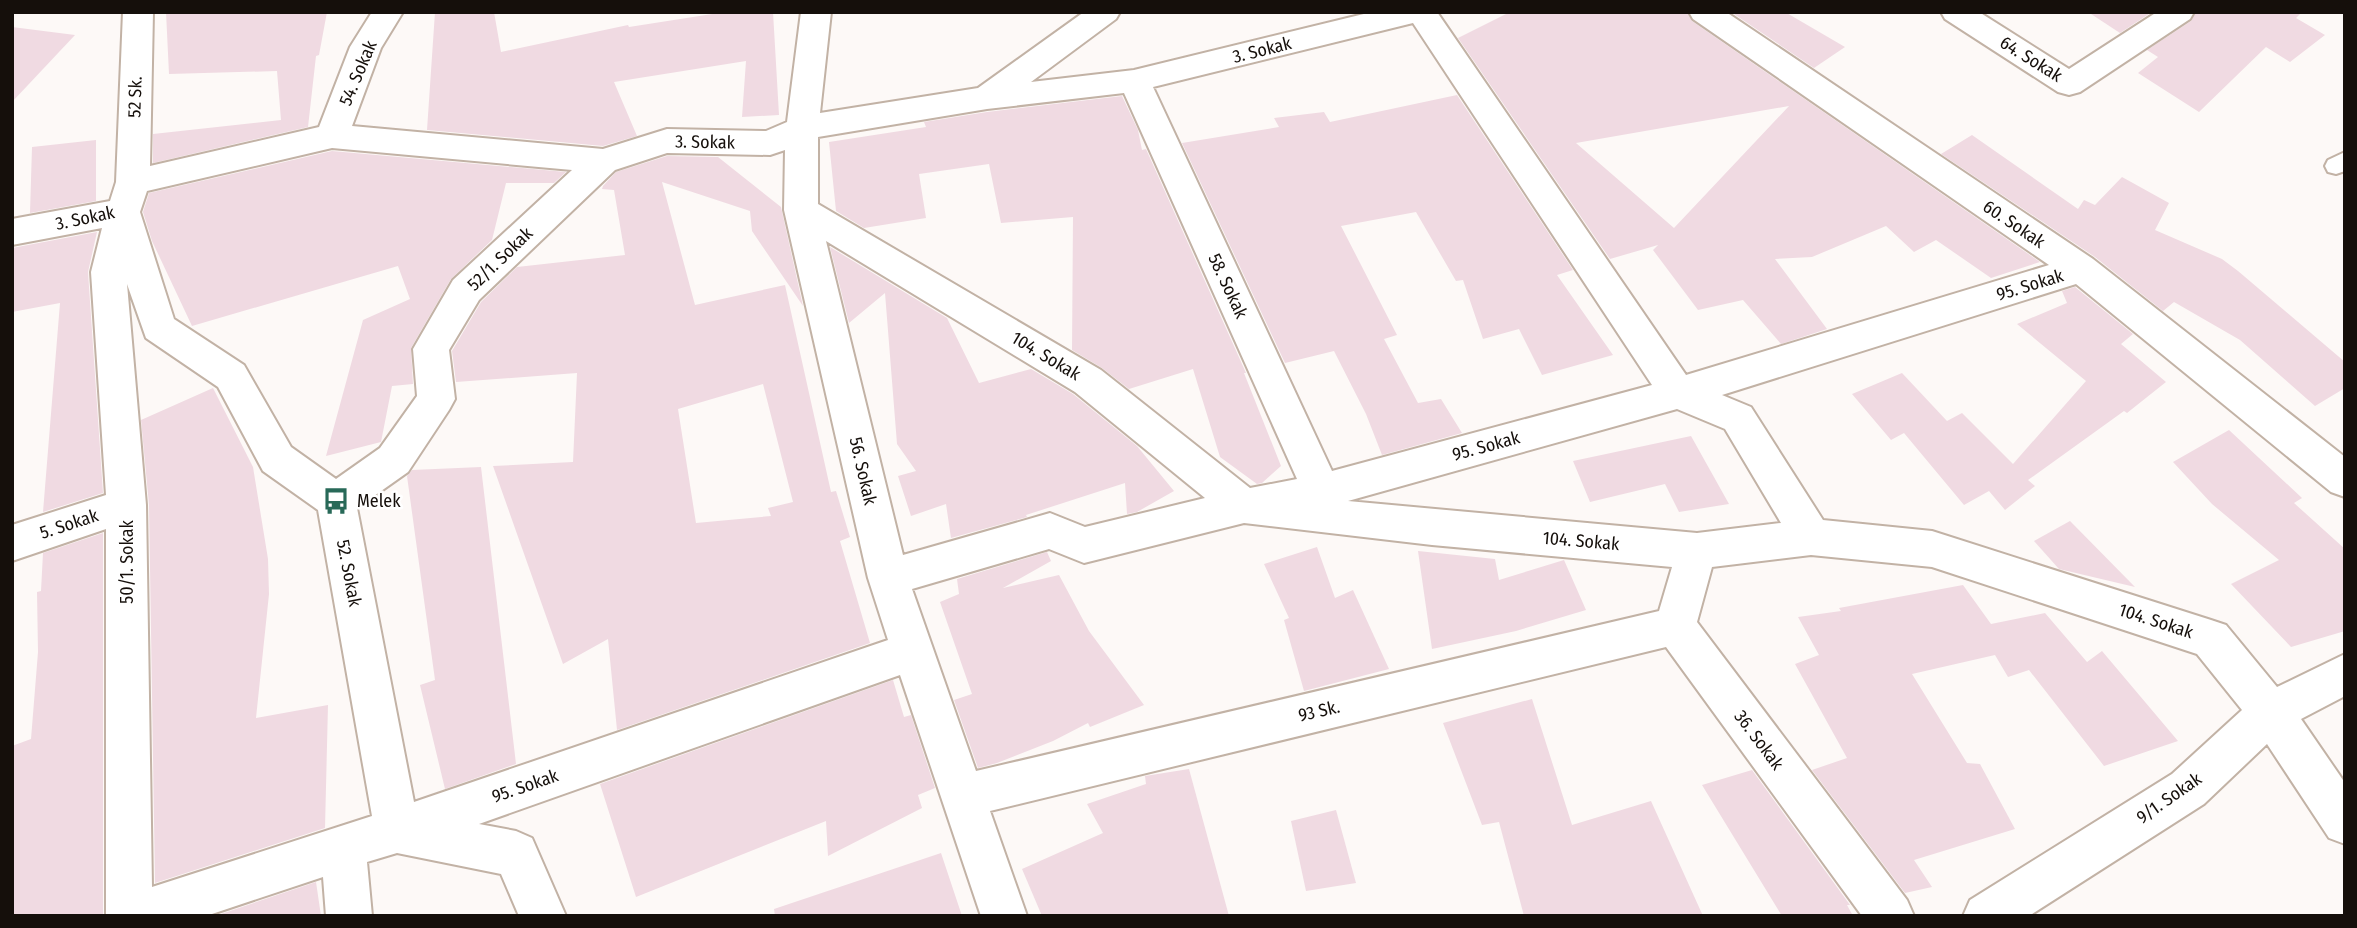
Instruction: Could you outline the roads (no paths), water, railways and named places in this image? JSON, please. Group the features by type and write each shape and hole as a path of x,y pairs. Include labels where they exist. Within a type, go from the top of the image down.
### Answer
{"street":[{"name":"52 Sk.","path":"128,196 138,12"},
{"name":"54. Sokak","path":"332,136 366,47 388,12"},
{"name":"56. Sokak","path":"816,12 802,128 801,210 888,578 1004,916"},
{"path":"986,98 1105,12"},
{"name":"3. Sokak","path":"12,232 332,136 603,161 667,141 769,143 802,128 986,98 1133,81 1415,12"},
{"path":"1421,12 1678,393 1738,418 1811,537"},
{"name":"60. Sokak","path":"1704,12 2081,269 2345,480"},
{"name":"64. Sokak","path":"1956,12 2069,84 2179,12"},
{"name":"58. Sokak","path":"1133,81 1322,491"},
{"name":"52/1. Sokak","path":"336,500 394,460 436,399 431,349 466,290 603,161"},
{"path":"128,196 159,328 230,376 277,459 336,500"},
{"name":"50/1. Sokak","path":"128,196 109,272 127,505 129,916"},
{"name":"104. Sokak","path":"801,210 1088,381 1244,506 1432,528 1697,551 1811,537 1932,548 2211,639 2271,712 2345,822"},
{"name":"95. Sokak","path":"888,578 1050,531 1083,545 1244,506 1322,491 1678,393 2081,269"},
{"name":"52. Sokak","path":"336,500 397,830"},
{"name":"5. Sokak","path":"12,543 127,505"},
{"path":"1675,626 1697,551"},
{"name":"93 Sk.","path":"962,796 1675,626"},
{"name":"36. Sokak","path":"1675,626 1891,916"},
{"name":"95. Sokak","path":"135,916 397,830 913,651"},
{"name":"9/1. Sokak","path":"1986,916 2188,789 2271,712 2345,674"},
{"path":"397,830 516,854 543,916"},
{"path":"343,846 349,916"}],"place":[{"name":"Melek","path":"336,501"}]}
